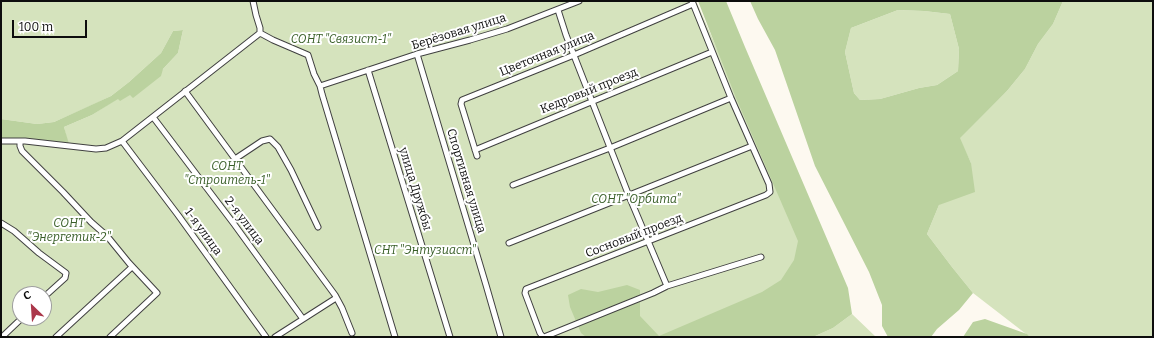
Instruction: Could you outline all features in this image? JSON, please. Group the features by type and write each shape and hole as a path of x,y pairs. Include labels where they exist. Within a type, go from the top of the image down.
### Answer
{"street":[{"path":"253,1 260,33"},
{"name":"Берёзовая улица","path":"320,86 417,54 507,29 579,1"},
{"path":"509,243 752,146 692,2"},
{"name":"Цветочная улица","path":"477,156 461,104 462,100 574,55 692,2"},
{"path":"558,10 610,148 667,286"},
{"path":"260,33 308,55 314,74 320,86 395,337"},
{"path":"1,141 20,141 96,149 106,148 122,141 260,33"},
{"name":"Кедровый проезд","path":"475,150 592,100 712,52"},
{"name":"Спортивная улица","path":"417,54 501,337"},
{"name":"улица Дружбы","path":"368,70 450,337"},
{"path":"185,91 336,298 342,308 352,333"},
{"path":"513,184 610,148 731,98"},
{"name":"2-я улица","path":"153,117 234,224 303,319"},
{"path":"235,159 262,141 270,139 280,151 291,170 318,227"},
{"path":"20,141 22,151 91,222 107,236 132,267 157,292 110,337"},
{"name":"1-я улица","path":"122,141 266,337"},
{"name":"Сосновый проезд","path":"543,337 540,333 525,293 526,289 766,195 770,192 769,184 752,146"},
{"path":"1,222 66,273 65,278 52,290"},
{"path":"543,337 667,286 761,257"},
{"path":"56,337 132,267"},
{"path":"275,337 336,298"},
{"path":"2,337 14,326"}],"green space":[{"path":"1,1 696,1 835,316 779,337 1,337 1,139 25,138 68,144 64,127 92,115 163,69 178,53 183,30 173,31 161,53 111,96 54,122 37,124 1,119"},
{"path":"698,1 726,1 848,288 852,314 833,328 813,337 586,337 581,333 570,307 568,295 581,289 598,292 627,285 640,290 640,316 659,336 762,292 781,280 794,260 798,241 736,98"},
{"path":"750,1 1063,1 1053,24 1038,44 1025,69 1007,91 960,138 971,163 975,192 939,205 927,234 973,293 959,310 937,329 931,337 888,337 882,326 882,305 869,272 815,166 775,50","holes":["898,10 950,14 959,49 958,71 937,85 919,88 880,99 860,100 854,93 845,52 851,28"]},
{"path":"1063,1 1153,1 1153,337 1030,337 973,293 927,234 939,205 971,163 959,138 1007,91 1025,69 1038,44 1053,24"},
{"path":"898,10 950,14 959,49 958,71 937,85 919,88 880,99 860,100 854,93 845,52 851,28"},
{"path":"183,30 178,53 163,69 161,76 133,98 130,95 120,101 118,99 92,115 64,127 69,144 25,138 1,139 1,119 37,124 54,122 111,96 161,53 173,31"},
{"path":"852,314 876,337 813,337 833,328"},
{"path":"985,319 1027,334 1030,337 963,337 973,322"}],"park label":[{"name":"СОНТ \"Связист-1\"","path":"341,40"},
{"name":"СОНТ \"Строитель-1\"","path":"227,174"},
{"name":"СОНТ \"Орбита\"","path":"636,200"},
{"name":"СОНТ \"Энергетик-2\"","path":"69,231"},
{"name":"СНТ \"Энтузиаст\"","path":"425,251"}]}
